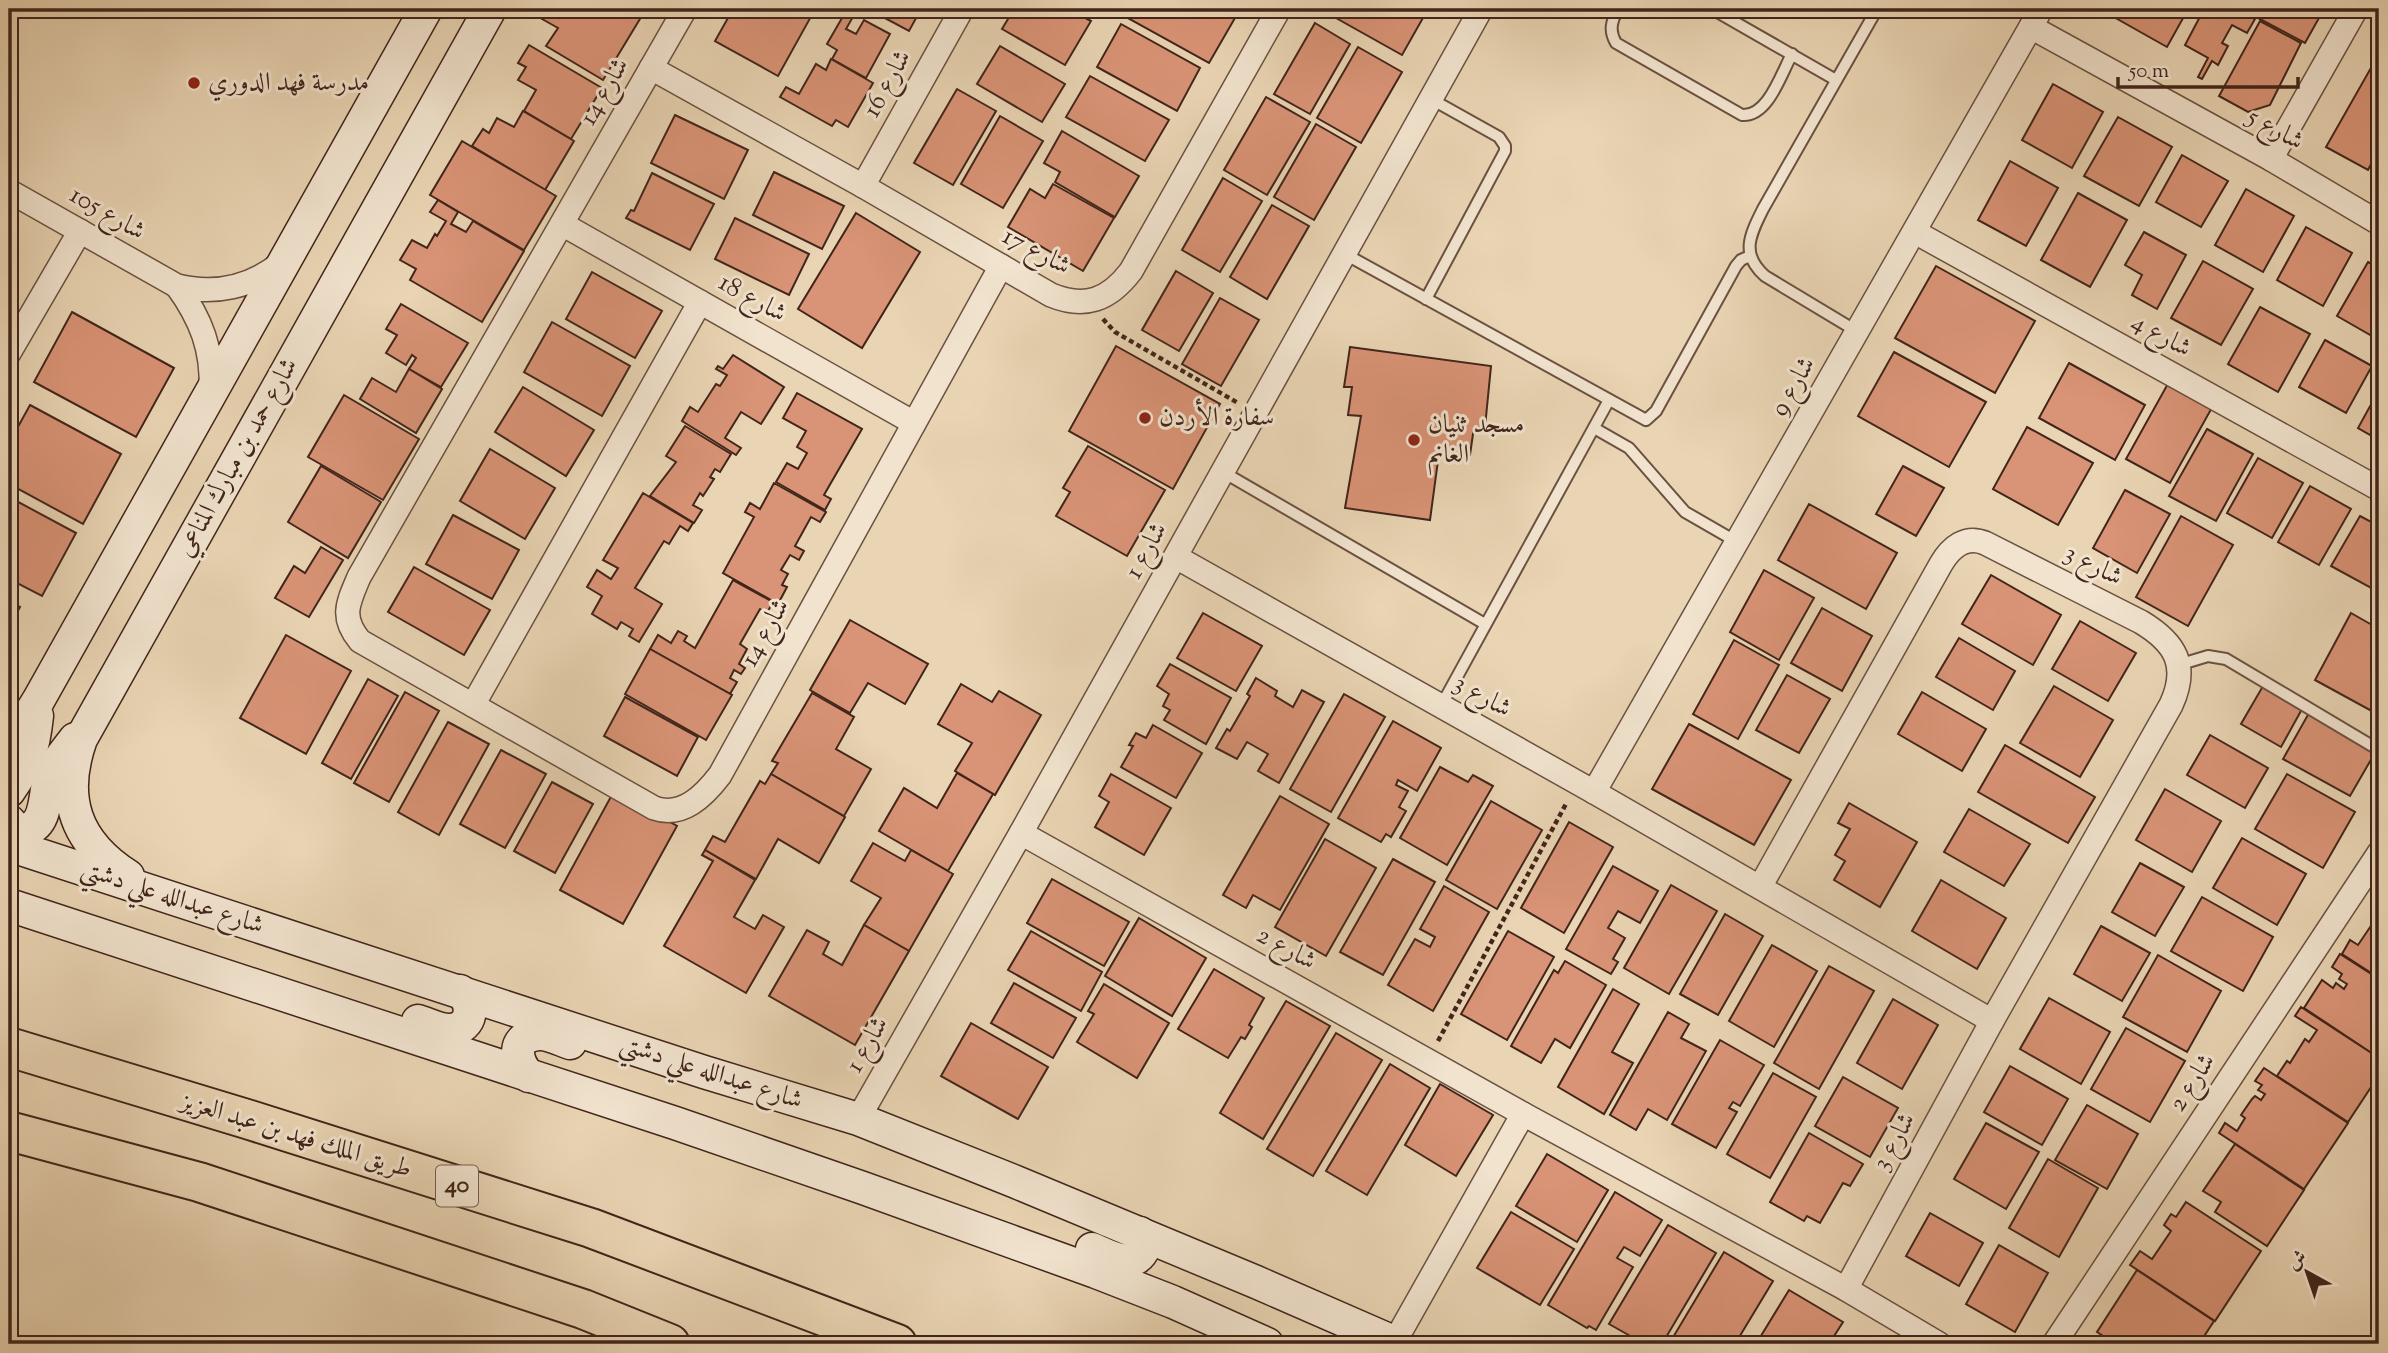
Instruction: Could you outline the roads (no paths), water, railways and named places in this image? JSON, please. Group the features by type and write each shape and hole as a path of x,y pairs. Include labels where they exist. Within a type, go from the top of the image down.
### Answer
{"highway":[{"name":"طريق الملك فهد بن عبد العزيز","path":"9,1047 591,1228 897,1344"},
{"path":"9,1131 199,1182 583,1309 670,1344"}],"main road":[{"path":"9,748 38,701 426,9"},
{"name":"شارع حمد بن مبارك المناعي","path":"156,893 100,856 82,833 76,820 72,793 73,765 81,739 491,9"},
{"path":"9,791 31,754 38,701"},
{"path":"9,821 21,830 38,822 54,767 97,710"},
{"name":"شارع عبدالله علي دشتي","path":"9,845 704,1072 858,1119 1140,1233 1396,1343"},
{"path":"9,905 224,974 863,1188 1172,1301 1267,1344"},
{"path":"224,974 299,979 449,1030 463,1024 470,1015 469,1001 460,991"},
{"path":"529,1076 519,1063 517,1052 526,1039 538,1034 640,1066 704,1072"},
{"path":"863,1188 910,1189 960,1199 1124,1262 1131,1262 1144,1251 1145,1240 1140,1233"}],"street":[{"name":"شارع 14","path":"685,9 359,577 348,609 350,626 360,640 654,808 664,811 678,810 693,802 720,775 1001,266"},
{"name":"شارع 16","path":"863,186 962,9"},
{"name":"شارع 17","path":"651,68 1051,295 1066,300 1085,301 1095,300 1112,291 1130,271 1279,9"},
{"name":"شارع 1","path":"858,1119 1021,834 1481,9"},
{"path":"2270,159 2356,9"},
{"name":"شارع 5","path":"2036,18 2379,223"},
{"name":"شارع 9","path":"1586,787 1737,542 2036,18"},
{"name":"شارع 105","path":"9,191 177,286 206,291 234,287 260,277 284,261"},
{"name":"شارع 18","path":"562,224 914,423"},
{"path":"9,353 80,231"},
{"name":"شارع 4","path":"1915,232 2379,489"},
{"name":"شارع 105","path":"177,286 196,313 208,343 211,391"},
{"path":"472,705 700,302"},
{"name":"شارع 3","path":"1760,887 1941,564 1960,544 1972,540 1985,543 2141,622 2164,637 2176,656 2178,689 2171,705 1992,1021 1846,1290"},
{"name":"شارع 3","path":"1176,556 1586,787 1992,1021"},
{"name":"شارع 2","path":"1021,834 1939,1344"},
{"name":"شارع 2","path":"2054,1344 2379,853"},
{"path":"1396,1343 1523,1114"}],"lane":[{"path":"1618,9 1611,26 1616,43 1742,115 1748,116 1761,110 1792,54"},
{"path":"1713,9 1836,80"},
{"path":"1857,332 1777,285 1760,271 1750,256 1749,248 1754,226 1877,9"},
{"path":"1426,299 1505,151 1499,137 1431,99"},
{"path":"1345,254 1646,420 1652,417 1736,266 1750,256"},
{"path":"1441,706 1609,400"},
{"path":"1594,428 1629,448 1685,512 1737,542"},
{"path":"1223,472 1485,624"},
{"path":"2178,665 2208,656 2226,659 2379,750"},
{"path":"9,713 38,701"}],"place":[{"name":"مدرسة فهد الدوري","path":"194,83"},
{"name":"سفارة الأردن","path":"1145,418"},
{"name":"مسجد ثنيان الغانم","path":"1414,440"}]}
